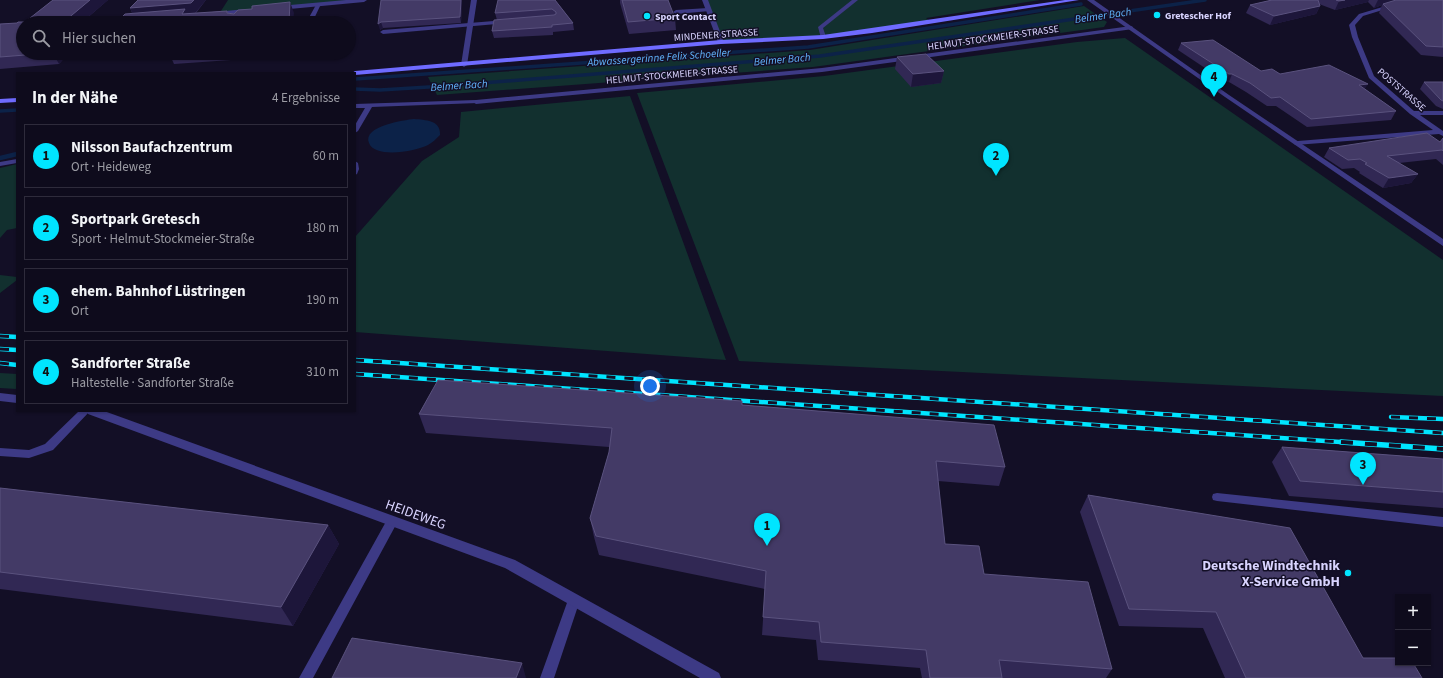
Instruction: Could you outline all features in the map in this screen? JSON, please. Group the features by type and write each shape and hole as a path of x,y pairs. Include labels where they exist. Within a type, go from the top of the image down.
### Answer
{"main road":[{"name":"MINDENER STRASSE","path":"356,73 464,65 721,42 823,37 1076,0"},
{"path":"0,101 16,100"}],"street":[{"path":"274,9 364,0"},
{"path":"464,65 474,0"},
{"path":"705,0 721,42"},
{"path":"823,37 820,28 855,0"},
{"path":"1090,0 1227,96 1443,243"},
{"name":"POSTSTRASSE","path":"1412,0 1361,15 1352,25 1355,37 1371,77 1412,113 1442,133"},
{"path":"211,15 251,11"},
{"name":"HELMUT-STOCKMEIER-STRASSE","path":"476,102 822,70 1131,28"},
{"path":"1412,113 1443,113"},
{"name":"POSTSTRASSE","path":"1298,143 1442,133"},
{"path":"0,397 16,399"},
{"name":"HEIDEWEG","path":"95,412 510,564 714,678"}],"lane":[{"path":"313,16 319,4"},
{"path":"676,12 708,10"},
{"path":"240,16 244,12"},
{"path":"383,32 515,22"},
{"path":"356,106 476,102"},
{"path":"356,129 370,105"},
{"path":"0,164 16,161"},
{"path":"0,452 29,454 48,447 84,412"},
{"path":"1217,497 1443,522"},
{"path":"306,678 392,521"},
{"path":"547,678 574,600"}],"green space":[{"path":"228,0 364,0 219,14"},
{"path":"705,0 1040,0 926,18 931,22 823,37 721,42"},
{"path":"1084,6 1107,22 1104,27 813,67 437,95 428,77 810,50"},
{"path":"1125,38 1443,260 1443,396 739,361 637,93 824,76 1077,42"},
{"path":"630,96 726,360 356,332 356,236 422,161 459,137 461,112"},
{"path":"16,164 16,228 7,230 0,238 0,168"},
{"path":"0,275 16,277 16,281 0,293"},
{"path":"0,373 16,374 16,389 0,388"}],"water":[{"path":"414,119 432,122 438,126 440,135 428,145 406,151 379,151 373,148 369,143 369,137 372,132 378,128"}],"building":[{"path":"53,0 90,0 71,16 33,16"},
{"path":"138,0 194,0 191,3 130,8"},
{"path":"381,0 461,0 460,17 381,22 378,24"},
{"path":"498,0 555,0 573,23 552,25 552,27 492,31 494,20 556,14 556,12 552,9 495,13"},
{"path":"622,0 668,0 675,18 628,22"},
{"path":"1272,0 1318,0 1320,6 1274,16 1250,5"},
{"path":"1396,0 1443,0 1443,47 1426,46 1383,4"},
{"path":"290,2 289,16 123,16 125,14 185,9 182,14 227,11 227,13 234,14 238,10 252,9 252,6"},
{"path":"16,23 16,56 0,57 0,24"},
{"path":"1213,40 1261,71 1272,69 1280,74 1329,65 1368,84 1359,85 1396,111 1311,119 1280,97 1271,98 1250,83 1229,74 1181,43"},
{"path":"926,54 944,71 913,74 897,57"},
{"path":"1424,82 1443,82 1443,101 1441,100"},
{"path":"1427,133 1440,142 1443,138 1443,151 1387,156 1418,174 1389,178 1365,164 1367,163 1360,159 1348,160 1329,148"},
{"path":"438,380 742,401 742,405 994,425 1005,467 936,461 945,544 979,546 984,574 1088,582 1112,669 999,660 1002,678 930,678 926,650 821,642 819,622 763,617 766,571 596,536 590,518 609,452 612,428 419,414"},
{"path":"1282,447 1443,459 1443,492 1300,481"},
{"path":"0,488 328,525 281,607 0,572"},
{"path":"1088,495 1290,528 1363,658 1395,658 1395,666 1415,666 1422,678 1246,678 1216,612 1129,609"},
{"path":"352,638 522,663 516,678 332,678"}],"waterway":[{"name":"Belmer Bach","path":"356,89 380,90 445,86 820,56 1205,0"},
{"name":"Abwassergerinne Felix Schoeller","path":"356,79 808,47 1081,4"},
{"name":"Belmer Bach","path":"0,111 16,110"},
{"path":"0,158 16,154"}],"railway":[{"path":"0,336 16,337"},
{"path":"0,349 16,350"},
{"path":"356,360 1443,433"},
{"path":"0,363 16,365"},
{"path":"356,374 1355,443"},
{"path":"1391,417 1443,419"},
{"path":"1341,442 1443,449"}],"place":[{"name":"Gretescher Hof","path":"1157,15"},
{"name":"Sport Contact","path":"647,16"},
{"name":"Sandforter Straße","path":"1214,97"},
{"name":"Sportpark Gretesch","path":"996,176"},
{"name":"ehem. Bahnhof Lüstringen","path":"1363,485"},
{"name":"Nilsson Baufachzentrum","path":"767,546"},
{"name":"Deutsche Windtechnik X-Service GmbH","path":"1348,573"}]}
